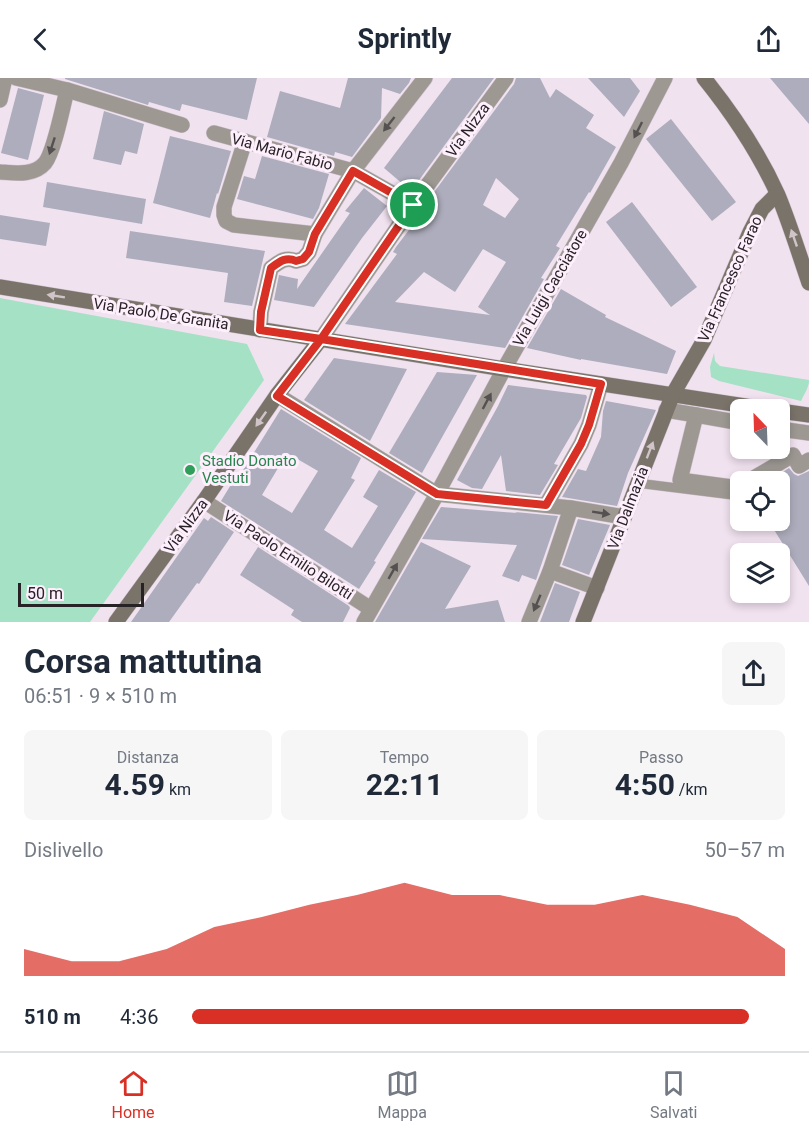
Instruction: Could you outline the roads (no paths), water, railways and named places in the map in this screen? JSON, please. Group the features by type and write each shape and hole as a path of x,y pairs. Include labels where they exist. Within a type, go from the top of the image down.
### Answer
{"main road":[{"path":"704,78 738,122 758,155 777,194 809,283"},
{"name":"Via Francesco Farao","path":"673,394 704,340 750,232 762,209 777,194"},
{"name":"Via Paolo De Granita","path":"0,287 730,403"},
{"name":"Via Nizza","path":"116,622 277,396 321,339"},
{"name":"Via Dalmazia","path":"582,622 673,394"},
{"path":"790,412 809,415"}],"street":[{"path":"0,100 5,78"},
{"path":"16,78 67,90 182,125"},
{"path":"260,330 261,312 271,268 290,258 296,261 303,259 309,252 315,234 353,171 425,78"},
{"name":"Via Nizza","path":"321,339 413,205 506,78"},
{"name":"Via Luigi Cacciatore","path":"368,615 621,163 665,78"},
{"path":"0,172 20,174 45,164 51,151 67,90"},
{"name":"Via Mario Fabio","path":"214,133 353,171 413,205"},
{"path":"245,141 224,207 226,221 234,225 315,234"},
{"path":"546,505 581,444 601,384"},
{"path":"277,396 437,494 571,508 624,517"},
{"path":"666,410 730,421"},
{"path":"696,416 680,480 730,487"},
{"path":"790,430 809,433"},
{"path":"766,471 793,455 799,466 809,460"},
{"name":"Via Paolo Emilio Bilotti","path":"204,501 368,615"},
{"path":"529,622 550,571 571,508"},
{"path":"550,571 597,588"}],"lane":[{"path":"638,483 730,495"}],"place":[{"name":"Stadio Donato Vestuti","path":"190,470"}]}
